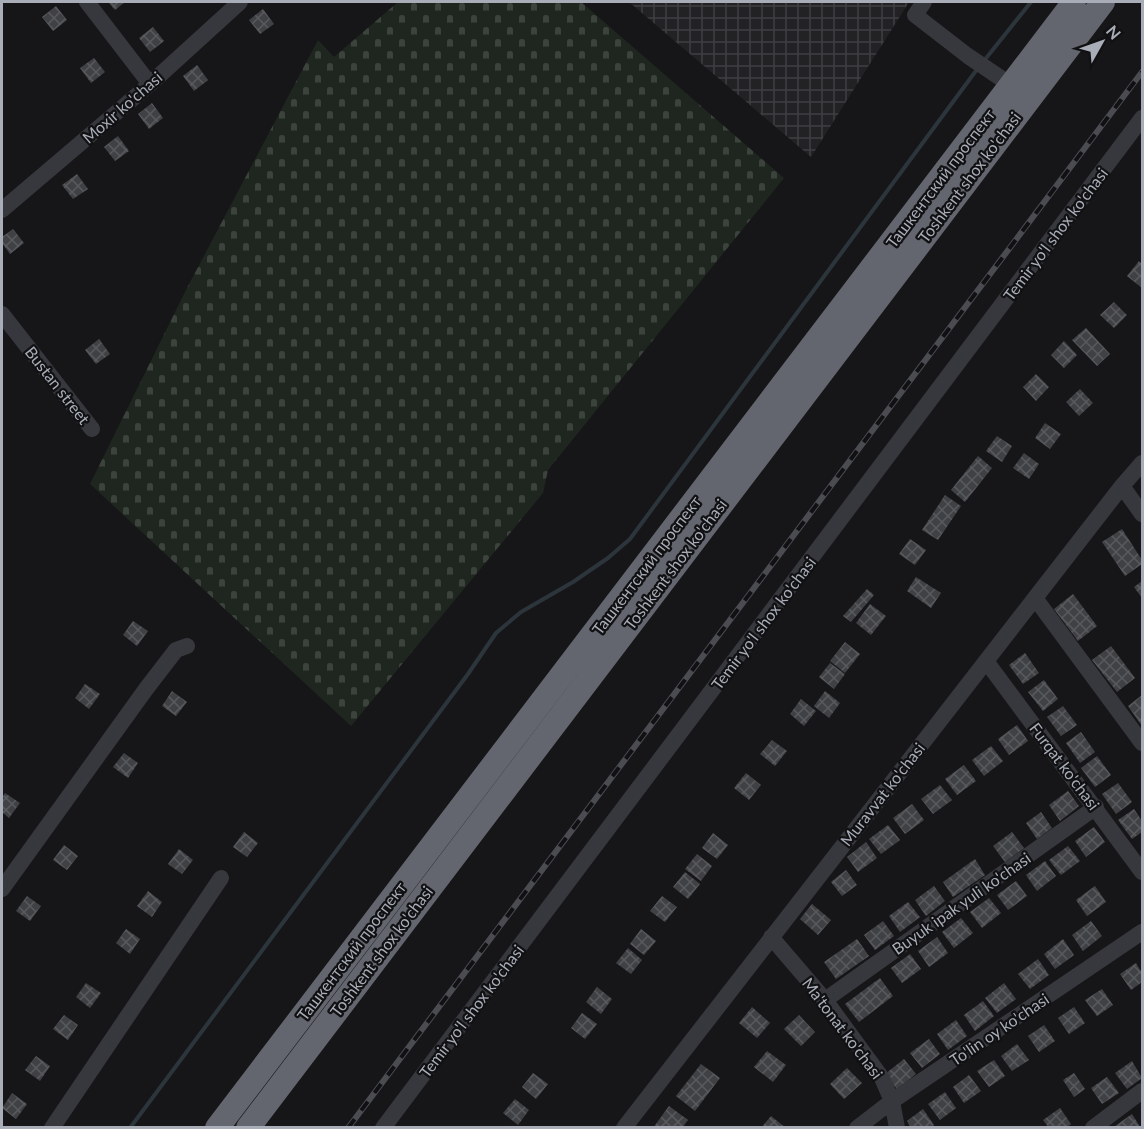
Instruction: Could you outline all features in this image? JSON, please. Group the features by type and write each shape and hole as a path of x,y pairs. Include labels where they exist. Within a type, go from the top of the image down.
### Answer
{"highway":[{"name":"Ташкентский проспект","path":"217,1128 1074,2"},
{"name":"Toshkent shox ko'chasi","path":"248,1128 1103,2"}],"street":[{"path":"87,2 150,84"},
{"name":"Moxir ko'chasi","path":"2,210 150,84 240,2"},
{"path":"920,8 969,56 1011,85"},
{"name":"Temir yo'l shox ko'chasi","path":"383,1128 1143,118"},
{"name":"Bustаn street","path":"2,314 92,429"},
{"name":"Muravvat ko'chasi","path":"624,1128 1122,486 1143,463"},
{"path":"1122,486 1143,514"},
{"path":"1035,598 1143,743"},
{"path":"2,889 146,688 176,650 187,646"},
{"name":"Furqat ko'chasi","path":"986,661 1143,872"},
{"name":"Buyuk ipak yuli ko'chasi","path":"825,1000 1096,807"},
{"path":"52,1128 221,878"},
{"name":"To'lin oy ko'chasi","path":"857,1128 892,1101 1143,932"},
{"name":"Ma'tonat ko'chasi","path":"771,937 825,1000 882,1078 892,1101 897,1128"},
{"path":"1094,1128 1143,1091"}],"shaded area":[{"path":"629,2 909,2 811,157"}],"green space":[{"path":"398,2 581,2 784,178 548,470 543,493 351,726 90,484 187,288 318,40 334,57"}],"building":[{"path":"108,2 125,2 115,10"},
{"path":"56,6 67,20 53,31 42,17"},
{"path":"263,9 274,24 260,34 249,20"},
{"path":"153,27 164,41 150,52 139,38"},
{"path":"94,58 105,72 91,83 80,68"},
{"path":"197,65 208,80 194,91 183,76"},
{"path":"152,103 163,118 149,129 138,114"},
{"path":"118,136 129,151 115,161 104,147"},
{"path":"77,174 88,189 73,199 62,185"},
{"path":"13,229 24,243 10,254 2,243 2,237"},
{"path":"1139,261 1142,264 1142,288 1127,276"},
{"path":"1114,302 1127,315 1114,328 1100,315"},
{"path":"1086,328 1110,354 1097,366 1072,340"},
{"path":"99,339 110,354 96,364 85,350"},
{"path":"1064,341 1077,355 1064,368 1051,355"},
{"path":"1036,374 1049,387 1036,401 1023,387"},
{"path":"1080,389 1093,403 1079,416 1066,402"},
{"path":"1045,423 1061,434 1050,449 1035,438"},
{"path":"997,436 1012,446 1002,462 986,451"},
{"path":"1024,453 1039,464 1029,479 1013,468"},
{"path":"978,456 992,468 965,502 951,490"},
{"path":"945,495 961,506 938,540 922,530"},
{"path":"1122,529 1142,560 1142,564 1125,576 1102,542"},
{"path":"910,539 926,550 915,565 899,554"},
{"path":"916,577 941,593 931,608 907,591"},
{"path":"1142,581 1142,598 1134,587"},
{"path":"867,589 874,595 851,622 843,616"},
{"path":"1073,594 1097,626 1078,641 1054,609"},
{"path":"870,604 886,616 871,635 856,623"},
{"path":"133,621 148,631 137,646 123,635"},
{"path":"845,642 860,654 845,673 830,661"},
{"path":"1111,646 1135,678 1117,692 1092,660"},
{"path":"1025,653 1039,673 1023,684 1009,665"},
{"path":"830,663 845,674 834,689 819,677"},
{"path":"1044,680 1058,699 1043,711 1028,692"},
{"path":"85,684 100,694 89,709 75,698"},
{"path":"172,691 187,702 176,716 162,706"},
{"path":"825,691 840,703 829,718 814,706"},
{"path":"1142,695 1142,726 1128,706"},
{"path":"801,699 816,711 804,726 790,714"},
{"path":"1063,706 1077,725 1061,736 1047,717"},
{"path":"1017,725 1028,741 1009,755 998,739"},
{"path":"1081,732 1095,752 1080,763 1066,743"},
{"path":"772,740 787,751 775,766 760,754"},
{"path":"991,746 1003,761 984,776 972,760"},
{"path":"124,753 138,763 128,778 113,767"},
{"path":"1097,756 1111,775 1095,787 1081,768"},
{"path":"964,765 976,781 957,795 945,779"},
{"path":"746,773 761,785 749,800 734,788"},
{"path":"1118,783 1132,802 1116,814 1102,794"},
{"path":"940,785 952,800 933,814 921,799"},
{"path":"1068,791 1079,806 1060,821 1049,805"},
{"path":"5,793 20,803 9,818 2,812 2,798"},
{"path":"912,804 924,820 905,834 893,818"},
{"path":"1134,809 1142,821 1142,832 1132,839 1118,820"},
{"path":"1041,812 1052,828 1037,839 1026,823"},
{"path":"888,825 900,840 881,854 869,839"},
{"path":"1094,827 1105,842 1086,857 1075,841"},
{"path":"244,832 258,843 247,857 233,847"},
{"path":"1012,832 1024,848 1005,862 993,846"},
{"path":"713,833 728,845 717,859 702,848"},
{"path":"866,842 877,858 858,872 847,857"},
{"path":"64,845 78,856 67,870 53,860"},
{"path":"1068,846 1080,861 1061,875 1049,860"},
{"path":"179,849 193,860 182,874 168,864"},
{"path":"697,854 712,866 701,881 685,869"},
{"path":"975,859 985,875 953,897 943,882"},
{"path":"1045,861 1056,876 1037,891 1026,875"},
{"path":"846,870 857,885 842,896 831,882"},
{"path":"685,872 700,884 688,899 673,887"},
{"path":"1016,881 1027,896 1008,910 997,895"},
{"path":"934,886 945,901 926,916 915,900"},
{"path":"1095,886 1106,902 1087,916 1076,900"},
{"path":"148,891 162,902 152,917 137,906"},
{"path":"27,896 41,906 30,921 16,911"},
{"path":"662,896 677,907 665,922 650,911"},
{"path":"989,898 1001,913 982,928 970,912"},
{"path":"908,902 920,917 900,932 889,916"},
{"path":"812,904 831,920 818,935 800,919"},
{"path":"961,918 973,933 954,948 942,932"},
{"path":"883,921 894,936 875,950 864,935"},
{"path":"1091,921 1102,936 1083,951 1072,935"},
{"path":"126,929 140,939 130,954 116,943"},
{"path":"641,929 656,941 644,955 630,944"},
{"path":"937,937 948,953 929,967 918,951"},
{"path":"857,939 869,956 836,979 824,962"},
{"path":"1063,939 1074,955 1055,969 1044,954"},
{"path":"628,948 642,960 631,974 616,963"},
{"path":"910,954 921,969 902,983 891,968"},
{"path":"1038,959 1049,975 1030,989 1018,974"},
{"path":"1136,963 1142,973 1142,982 1131,990 1120,974"},
{"path":"880,978 893,996 859,1022 845,1004"},
{"path":"86,983 101,993 90,1008 76,997"},
{"path":"1004,983 1016,999 997,1013 985,998"},
{"path":"597,987 612,999 601,1014 586,1002"},
{"path":"1102,989 1113,1005 1097,1016 1085,1000"},
{"path":"983,1001 994,1016 975,1031 964,1015"},
{"path":"752,1007 770,1023 757,1038 739,1023"},
{"path":"1074,1007 1085,1023 1069,1034 1058,1018"},
{"path":"582,1013 597,1024 585,1039 571,1028"},
{"path":"64,1015 78,1025 68,1040 53,1029"},
{"path":"799,1015 815,1032 801,1046 784,1029"},
{"path":"956,1020 967,1036 948,1050 937,1034"},
{"path":"1044,1025 1055,1041 1039,1052 1028,1036"},
{"path":"929,1039 940,1054 922,1068 910,1053"},
{"path":"1017,1044 1029,1060 1012,1071 1001,1056"},
{"path":"767,1051 786,1065 773,1082 754,1067"},
{"path":"36,1056 50,1066 40,1081 25,1070"},
{"path":"904,1059 916,1074 897,1089 885,1074"},
{"path":"994,1060 1005,1076 989,1087 977,1071"},
{"path":"1132,1061 1142,1078 1127,1089 1115,1073"},
{"path":"701,1064 720,1078 695,1111 676,1096"},
{"path":"847,1068 862,1083 844,1099 830,1084"},
{"path":"533,1073 548,1084 536,1099 522,1087"},
{"path":"1074,1073 1085,1089 1074,1097 1063,1080"},
{"path":"969,1075 981,1091 964,1103 953,1087"},
{"path":"1107,1077 1119,1093 1102,1104 1091,1088"},
{"path":"945,1092 956,1108 940,1120 928,1104"},
{"path":"12,1093 27,1104 16,1119 2,1108"},
{"path":"515,1099 529,1110 518,1125 503,1113"},
{"path":"669,1106 688,1120 682,1128 653,1128"},
{"path":"1060,1108 1071,1124 1066,1128 1049,1128 1043,1120"},
{"path":"923,1109 934,1125 931,1128 911,1128 907,1121"},
{"path":"1132,1114 1141,1128 1116,1128 1115,1126"},
{"path":"771,1116 786,1128 761,1128"}],"waterway":[{"path":"983,62 1031,2"},
{"path":"130,1128 468,674 496,633 521,612 573,582 608,558 630,539 978,68"}],"railway":[{"path":"348,1128 1142,72"}]}
